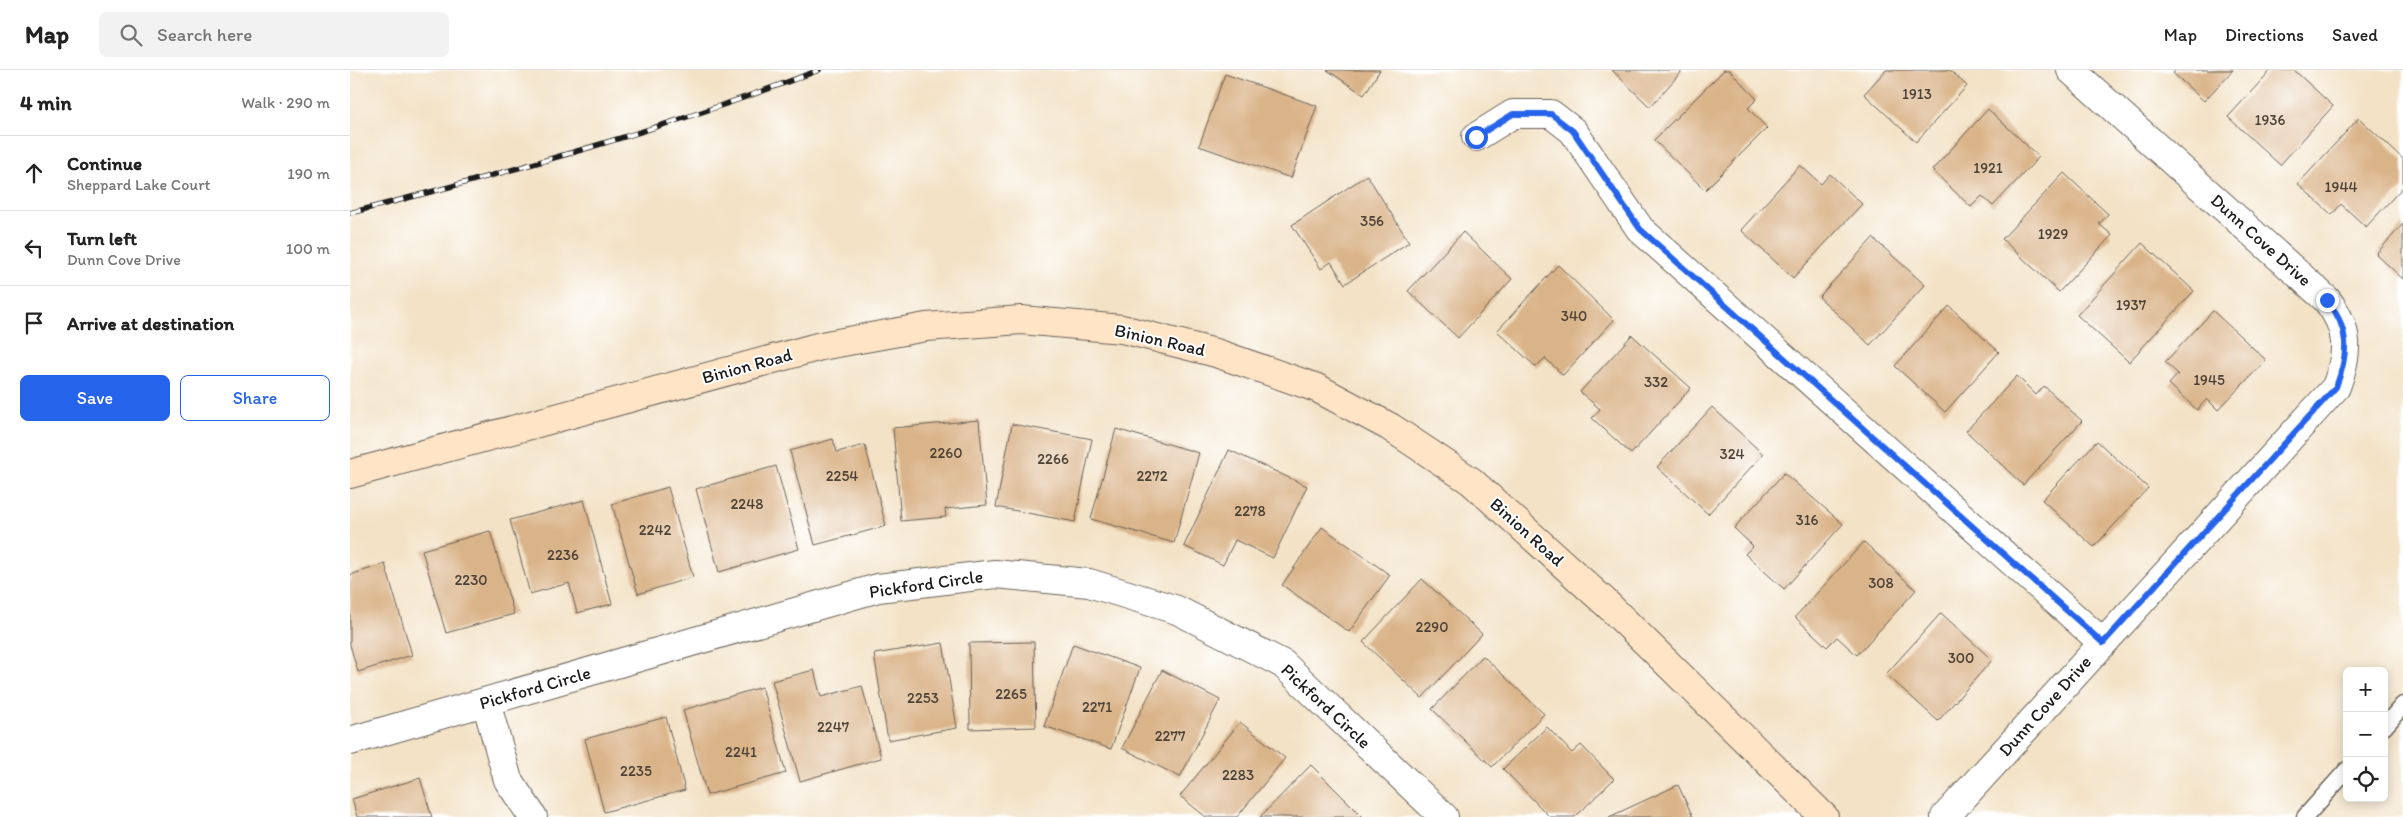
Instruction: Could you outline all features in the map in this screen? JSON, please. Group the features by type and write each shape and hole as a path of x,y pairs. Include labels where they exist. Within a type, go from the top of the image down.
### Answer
{"main road":[{"name":"Binion Road","path":"350,474 821,346 926,327 1021,320 1122,329 1216,353 1317,388 1390,428 1471,482 1606,603 1824,817"}],"street":[{"name":"Dunn Cove Drive","path":"1945,817 2336,387 2346,362 2345,338 2340,317 2327,300 2072,70"},
{"path":"1476,137 1513,114 1551,114 1573,131 1640,229 2103,643"},
{"name":"Pickford Circle","path":"350,741 878,588 994,574 1089,583 1177,610 1283,664 1444,817"},
{"path":"486,702 508,780 533,817"}],"lane":[{"path":"2388,722 2403,705"},
{"path":"2305,817 2343,774"}],"building":[{"path":"1327,70 1380,70 1364,95"},
{"path":"1612,70 1683,70 1650,107"},
{"path":"1724,70 1729,70 1757,99 1748,108 1767,128 1705,190 1654,140"},
{"path":"1886,70 1950,70 1967,86 1916,142 1864,94"},
{"path":"2176,70 2233,70 2204,101 2173,73"},
{"path":"2271,70 2294,70 2333,106 2280,165 2228,117"},
{"path":"1225,74 1317,106 1291,178 1199,146"},
{"path":"1988,109 2039,157 1993,206 1982,196 1971,207 1932,170"},
{"path":"2359,118 2403,159 2403,187 2366,227 2341,204 2332,215 2298,184"},
{"path":"1800,165 1821,184 1830,174 1862,204 1793,278 1741,230"},
{"path":"2064,173 2108,214 2099,224 2112,235 2059,292 2002,239"},
{"path":"1367,175 1409,242 1345,284 1331,262 1321,269 1292,225"},
{"path":"2403,224 2403,279 2376,254"},
{"path":"1463,232 1512,279 1458,338 1408,291"},
{"path":"1873,238 1925,285 1870,345 1819,297"},
{"path":"2142,243 2194,291 2129,362 2077,315"},
{"path":"1558,265 1614,320 1563,375 1545,358 1536,367 1497,331"},
{"path":"1949,306 1999,352 1945,412 1895,366"},
{"path":"2213,311 2266,360 2218,410 2207,399 2197,410 2169,384 2178,374 2165,362"},
{"path":"1632,335 1691,388 1631,454 1592,418 1600,409 1580,392"},
{"path":"2017,376 2036,395 2044,386 2082,421 2023,485 1966,431"},
{"path":"1712,407 1763,454 1708,514 1657,467"},
{"path":"979,420 987,505 945,509 946,517 901,521 893,428"},
{"path":"1012,424 1092,439 1075,522 996,507"},
{"path":"1116,429 1199,453 1174,543 1091,519"},
{"path":"833,439 837,452 865,445 886,526 815,545 790,451"},
{"path":"2097,441 2148,488 2094,547 2042,500"},
{"path":"1229,450 1307,486 1273,558 1235,540 1223,565 1184,546"},
{"path":"776,466 799,549 719,572 696,489"},
{"path":"1784,473 1843,524 1784,589 1745,554 1753,546 1734,528"},
{"path":"668,487 693,577 638,594 612,504"},
{"path":"584,500 612,604 577,613 569,583 530,594 510,520"},
{"path":"1322,527 1390,575 1349,632 1282,585"},
{"path":"490,531 514,614 446,633 422,550"},
{"path":"1864,542 1916,590 1857,655 1837,637 1827,647 1795,617"},
{"path":"385,564 412,655 358,672 350,645 350,575"},
{"path":"1422,579 1482,634 1422,698 1363,642"},
{"path":"1941,613 1992,660 1938,721 1886,674"},
{"path":"1034,642 1036,727 970,729 969,643"},
{"path":"943,643 957,728 888,740 874,654"},
{"path":"1073,644 1140,668 1111,749 1044,726"},
{"path":"1483,656 1544,714 1492,767 1432,709"},
{"path":"814,670 821,697 862,686 881,758 800,781 772,681"},
{"path":"1162,670 1220,700 1180,777 1122,748"},
{"path":"762,687 786,773 707,795 683,710"},
{"path":"666,717 685,790 604,812 585,739"},
{"path":"1240,722 1285,758 1237,817 1206,817 1180,796"},
{"path":"1547,727 1572,753 1581,745 1614,779 1575,817 1550,817 1503,769"},
{"path":"1311,765 1363,817 1260,817"},
{"path":"420,778 432,817 357,817 352,799"},
{"path":"1678,785 1693,817 1609,817"}],"railway":[{"path":"350,213 469,182 587,148 704,111 819,70"}],"route":[{"path":"1476,137 1513,114 1551,114 1573,131 1640,229 2103,643 2336,387 2346,362 2345,338 2340,317 2327,300"}]}
